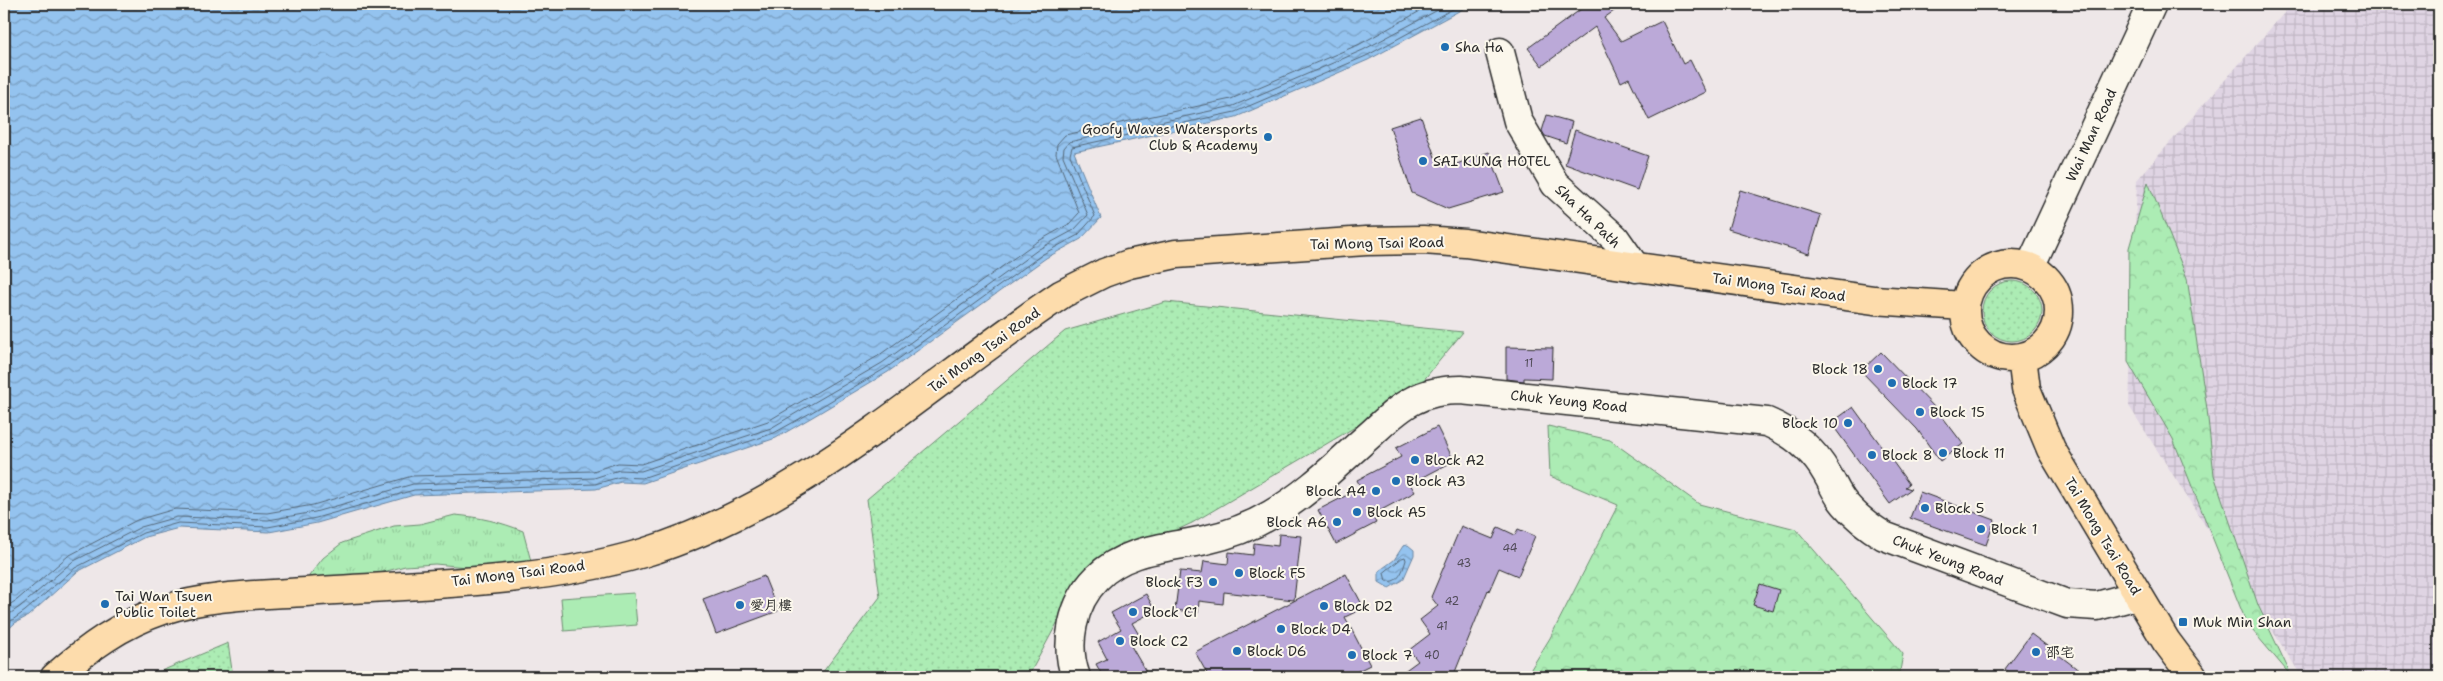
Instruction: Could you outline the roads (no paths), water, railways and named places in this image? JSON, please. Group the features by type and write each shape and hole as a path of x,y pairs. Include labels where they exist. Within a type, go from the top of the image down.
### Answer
{"main road":[{"name":"Tai Mong Tsai Road","path":"55,677 86,651 113,632 152,614 179,605 239,596 535,574 628,556 683,539 754,508 800,482 846,451 1056,298 1083,282 1129,264 1193,252 1366,241 1423,240 1465,243 1874,300 1964,306"},
{"path":"2016,263 2030,267 2043,275 2053,286 2058,300 2059,315 2056,330 2048,342 2036,352 2022,357 2008,358 1993,354 1980,346 1968,328 1964,306 1968,292 1976,279 1987,269 2001,264 2016,263"},
{"name":"Tai Mong Tsai Road","path":"2022,357 2026,389 2051,449 2166,641 2193,677"}],"street":[{"name":"Wai Man Road","path":"2030,267 2152,4"},
{"name":"Sha Ha Path","path":"1500,52 1518,122 1555,184 1615,238 1636,268"},
{"name":"Chuk Yeung Road","path":"1072,677 1070,650 1072,624 1081,600 1096,578 1116,562 1140,552 1230,533 1272,514 1298,496 1402,408 1421,397 1444,390 1461,390 1767,422 1782,428 1808,448 1819,460 1844,503 1869,527 1884,536 2067,604 2097,606 2138,595"}],"water":[{"path":"4,4 1472,4 1368,60 1236,117 1074,152 1101,218 1081,239 1046,258 888,372 776,438 643,483 621,482 596,489 414,495 317,523 269,532 179,528 145,537 77,572 28,616 15,623 4,633"},
{"path":"1408,545 1414,550 1414,555 1403,580 1389,588 1379,582 1379,571 1394,560 1403,546"}],"place":[{"name":"Sha Ha","path":"1445,47"},
{"name":"Goofy Waves Watersports Club & Academy","path":"1268,137"},
{"name":"SAI KUNG HOTEL","path":"1423,161"},
{"name":"Block 18","path":"1878,369"},
{"name":"Block 17","path":"1892,383"},
{"name":"Block 15","path":"1920,412"},
{"name":"Block 10","path":"1848,423"},
{"name":"Block 11","path":"1943,453"},
{"name":"Block 8","path":"1872,455"},
{"name":"Block A2","path":"1415,460"},
{"name":"Block A3","path":"1396,481"},
{"name":"Block A4","path":"1376,491"},
{"name":"Block 5","path":"1925,508"},
{"name":"Block A5","path":"1357,512"},
{"name":"Block A6","path":"1337,522"},
{"name":"Block 1","path":"1981,529"},
{"name":"Block F5","path":"1239,573"},
{"name":"Block F3","path":"1213,582"},
{"name":"Tai Wan Tsuen Public Toilet","path":"105,604"},
{"name":"愛月樓","path":"740,605"},
{"name":"Block D2","path":"1324,606"},
{"name":"Block C1","path":"1133,612"},
{"name":"Muk Min Shan","path":"2183,622"},
{"name":"Block D4","path":"1281,629"},
{"name":"Block C2","path":"1120,641"},
{"name":"Block D6","path":"1237,651"},
{"name":"邵宅","path":"2036,652"},
{"name":"Block 7","path":"1352,655"}]}
